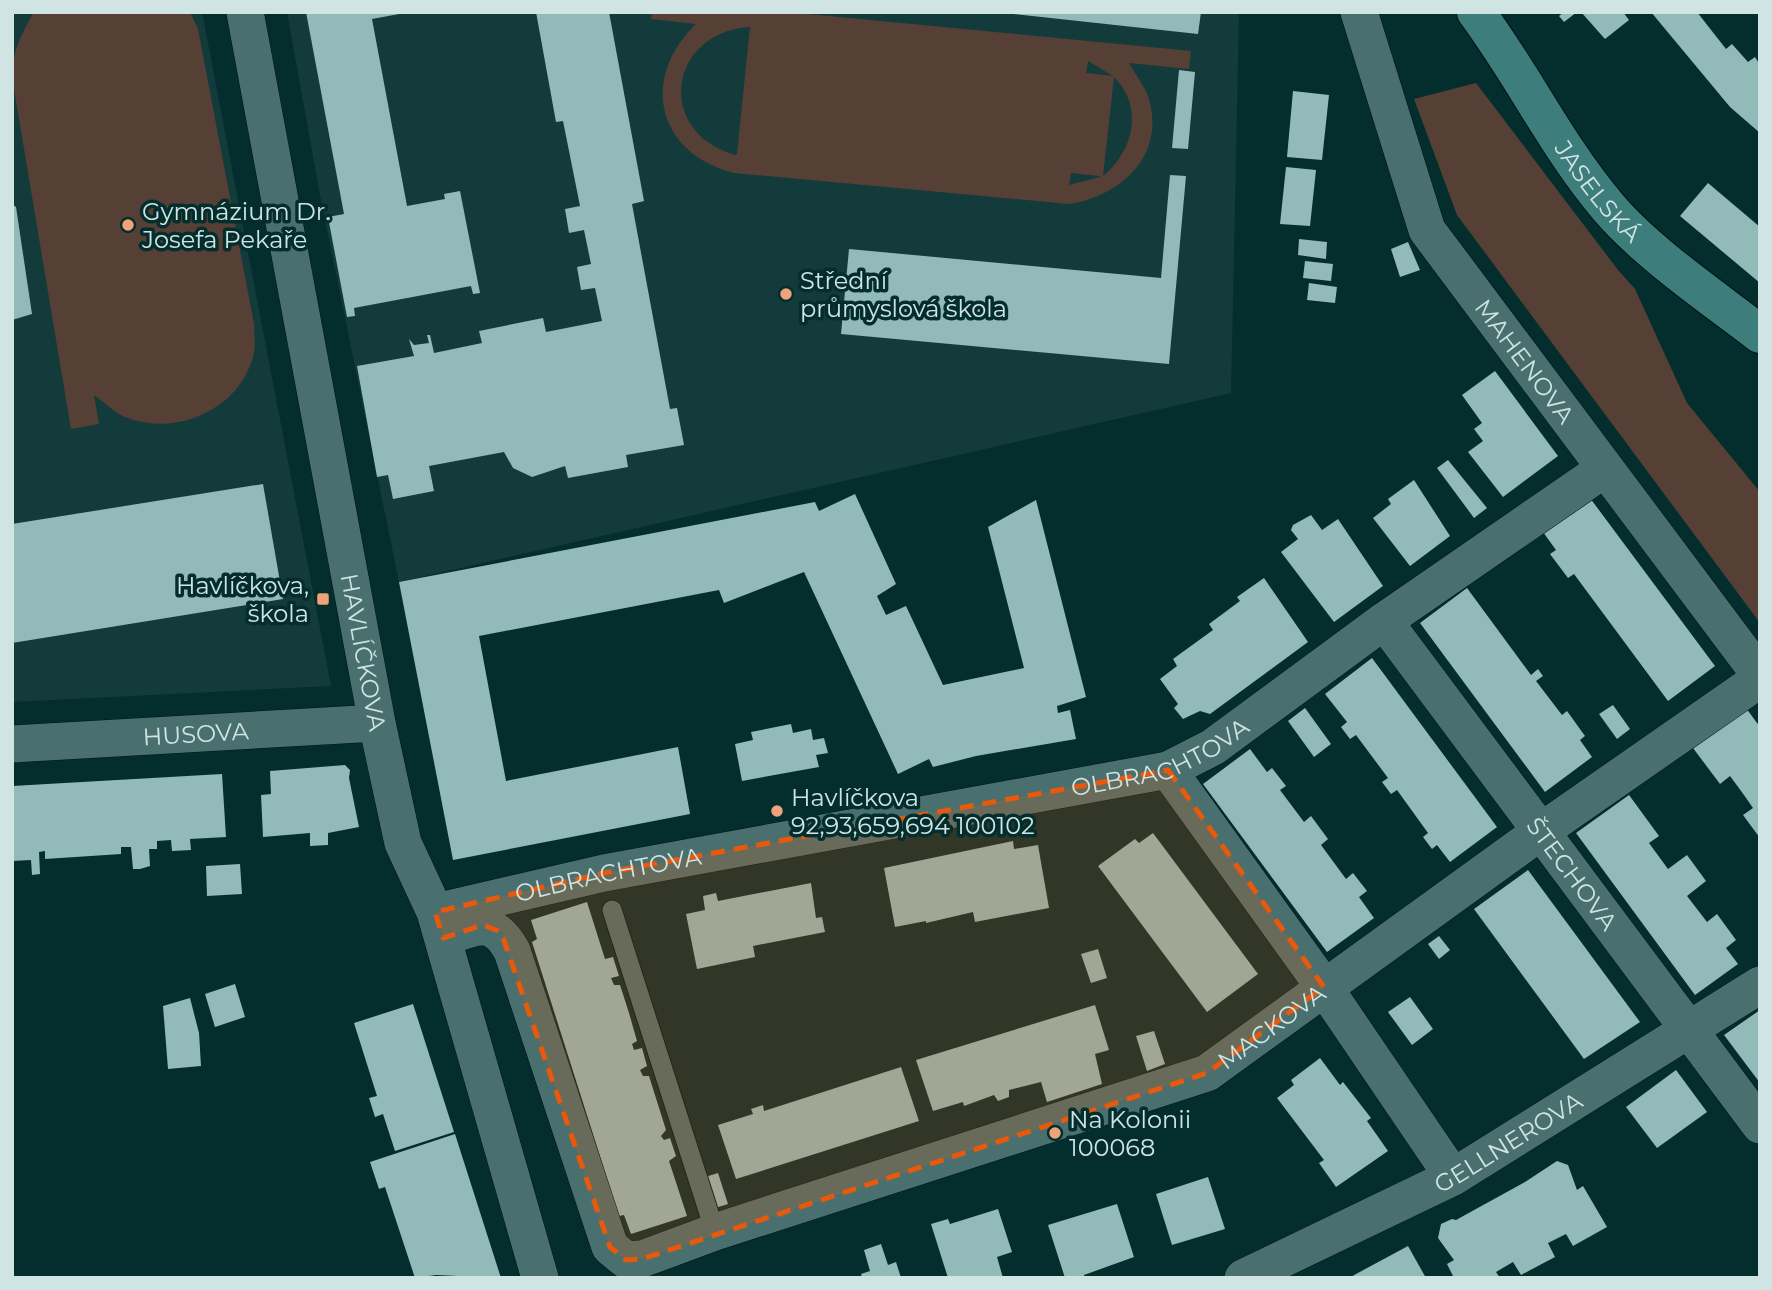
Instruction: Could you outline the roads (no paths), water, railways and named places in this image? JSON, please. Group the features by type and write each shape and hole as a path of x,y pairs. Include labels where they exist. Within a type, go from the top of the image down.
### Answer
{"street":[{"name":"HAVLÍČKOVA","path":"245,12 377,723 403,843 439,925 540,1278"},
{"name":"MAHENOVA","path":"1359,12 1427,230 1760,677"},
{"name":"JASELSKÁ","path":"1476,12 1565,149 1609,209 1675,268 1760,334"},
{"name":"OLBRACHTOVA","path":"439,925 604,873 1168,770 1213,747 1384,621 1604,470"},
{"name":"ŠTECHOVA","path":"1384,621 1760,1125"},
{"name":"MACKOVA","path":"439,925 483,925 502,932 512,951 610,1247 626,1259 642,1259 715,1232 1207,1073 1760,677"},
{"name":"HUSOVA","path":"12,744 377,723"},
{"path":"1168,770 1324,987 1453,1177"},
{"name":"GELLNEROVA","path":"1243,1278 1453,1177 1760,985"}],"lane":[{"path":"612,910 715,1232"}],"place":[{"name":"Gymnázium Dr. Josefa Pekaře","path":"128,225"},
{"name":"Střední průmyslová škola","path":"786,294"},
{"name":"Havlíčkova, škola","path":"323,599"},
{"name":"Havlíčkova 92,93,659,694 100102","path":"777,811"},
{"name":"Na Kolonii 100068","path":"1055,1133"}]}
